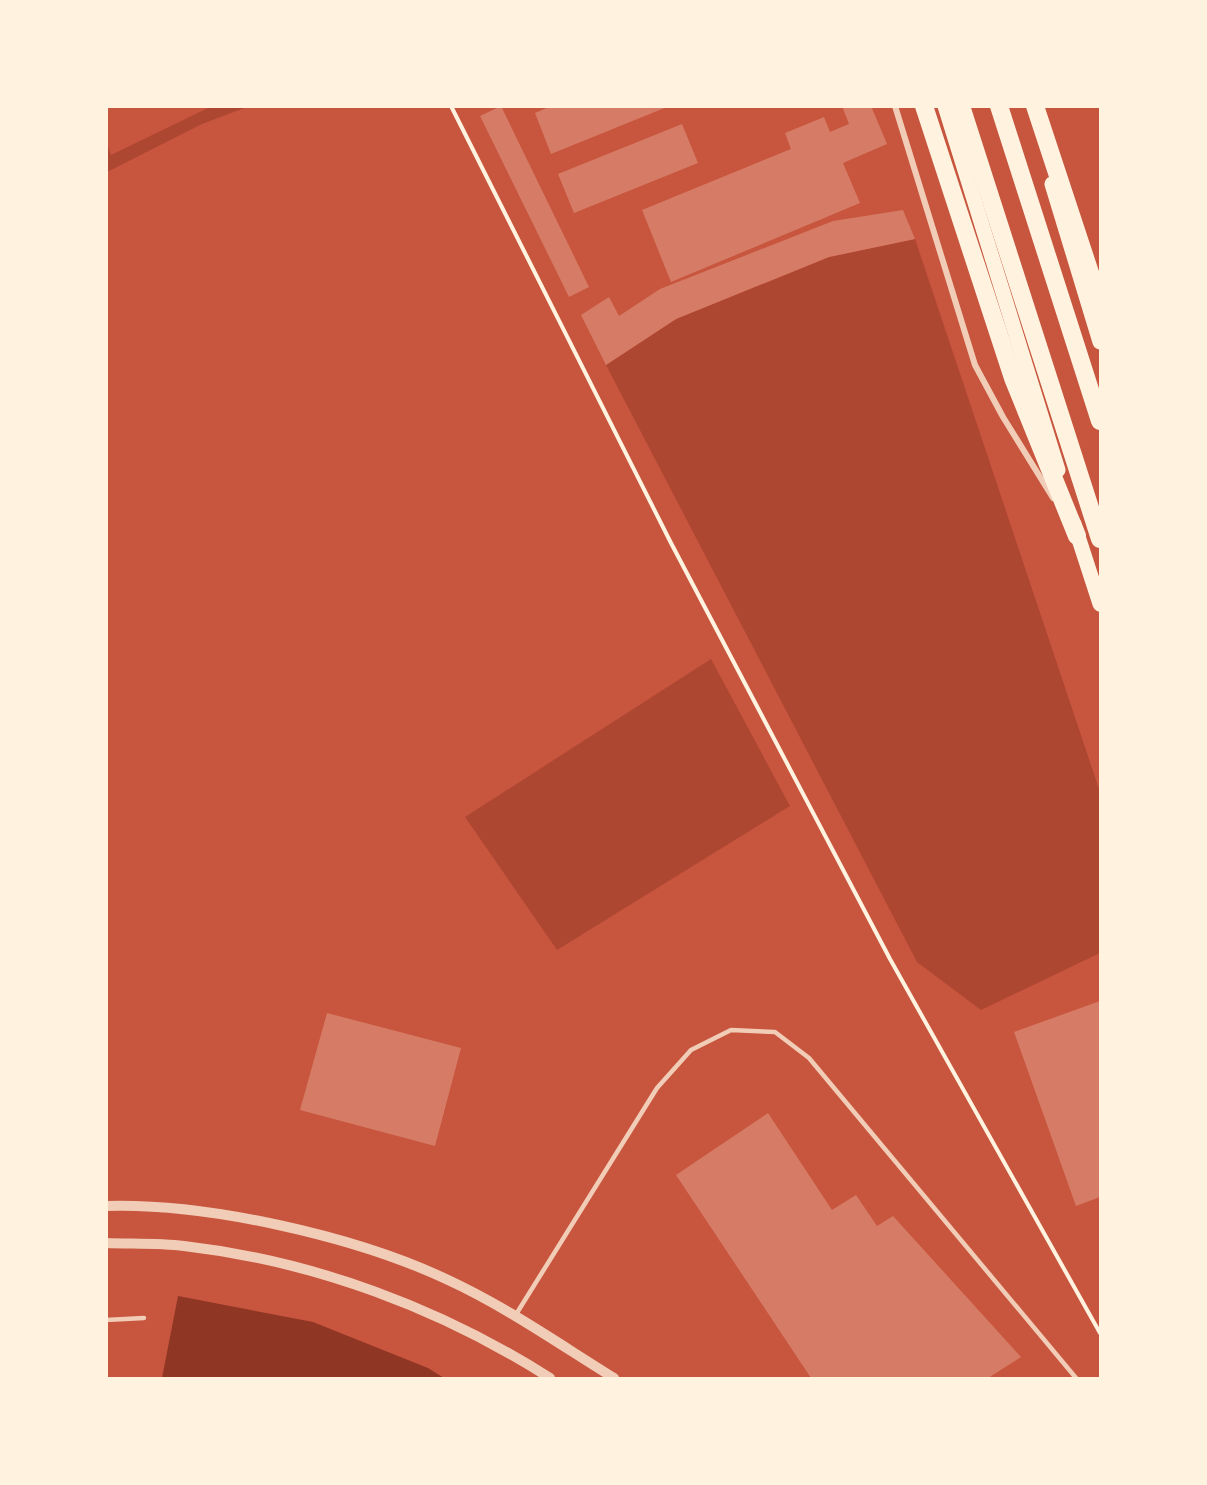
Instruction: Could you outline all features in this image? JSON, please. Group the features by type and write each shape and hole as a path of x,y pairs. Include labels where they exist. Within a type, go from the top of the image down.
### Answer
{"highway":[{"path":"924,106 972,261 1013,378 1077,536"},
{"path":"961,106 1101,539"},
{"path":"999,106 1101,421"},
{"path":"1035,106 1101,303"}],"main road":[{"path":"945,106 1077,536 1101,604"},
{"path":"1028,106 1101,342"}],"street":[{"path":"895,106 975,365 1003,417 1077,536"},
{"path":"1081,281 1101,276"},
{"path":"106,1206 134,1205 249,1219 358,1245 446,1278 515,1316 614,1378"},
{"path":"106,1243 184,1246 282,1264 381,1292 449,1323 550,1378"}],"lane":[{"path":"515,1316 657,1088 691,1050 731,1030 775,1032 809,1058 1076,1378"},
{"path":"106,1320 144,1318"}],"path":[{"path":"451,106 670,543 885,949 1101,1333"}],"shaded area":[{"path":"210,107 247,107 202,124 107,172 107,144 111,155"},
{"path":"915,239 1100,792 1100,953 981,1010 917,962 606,365 676,319 829,257"},
{"path":"711,659 790,806 557,950 465,817"},
{"path":"178,1296 313,1322 428,1368 444,1378 162,1378"}],"building":[{"path":"501,106 589,287 569,297 480,116"},
{"path":"551,106 667,107 551,154 535,113"},
{"path":"842,106 871,106 887,144 843,163 860,203 671,282 642,210 791,149 785,133 824,117 830,132 849,124"},
{"path":"682,124 698,163 574,213 558,174"},
{"path":"903,210 915,239 829,257 676,319 606,365 581,315 609,297 619,316 660,289 833,221"},
{"path":"1100,1001 1100,1197 1076,1206 1014,1032"},
{"path":"327,1013 461,1048 435,1146 300,1110"},
{"path":"768,1113 832,1210 856,1195 877,1226 893,1216 1021,1357 988,1378 811,1378 676,1175"}]}
